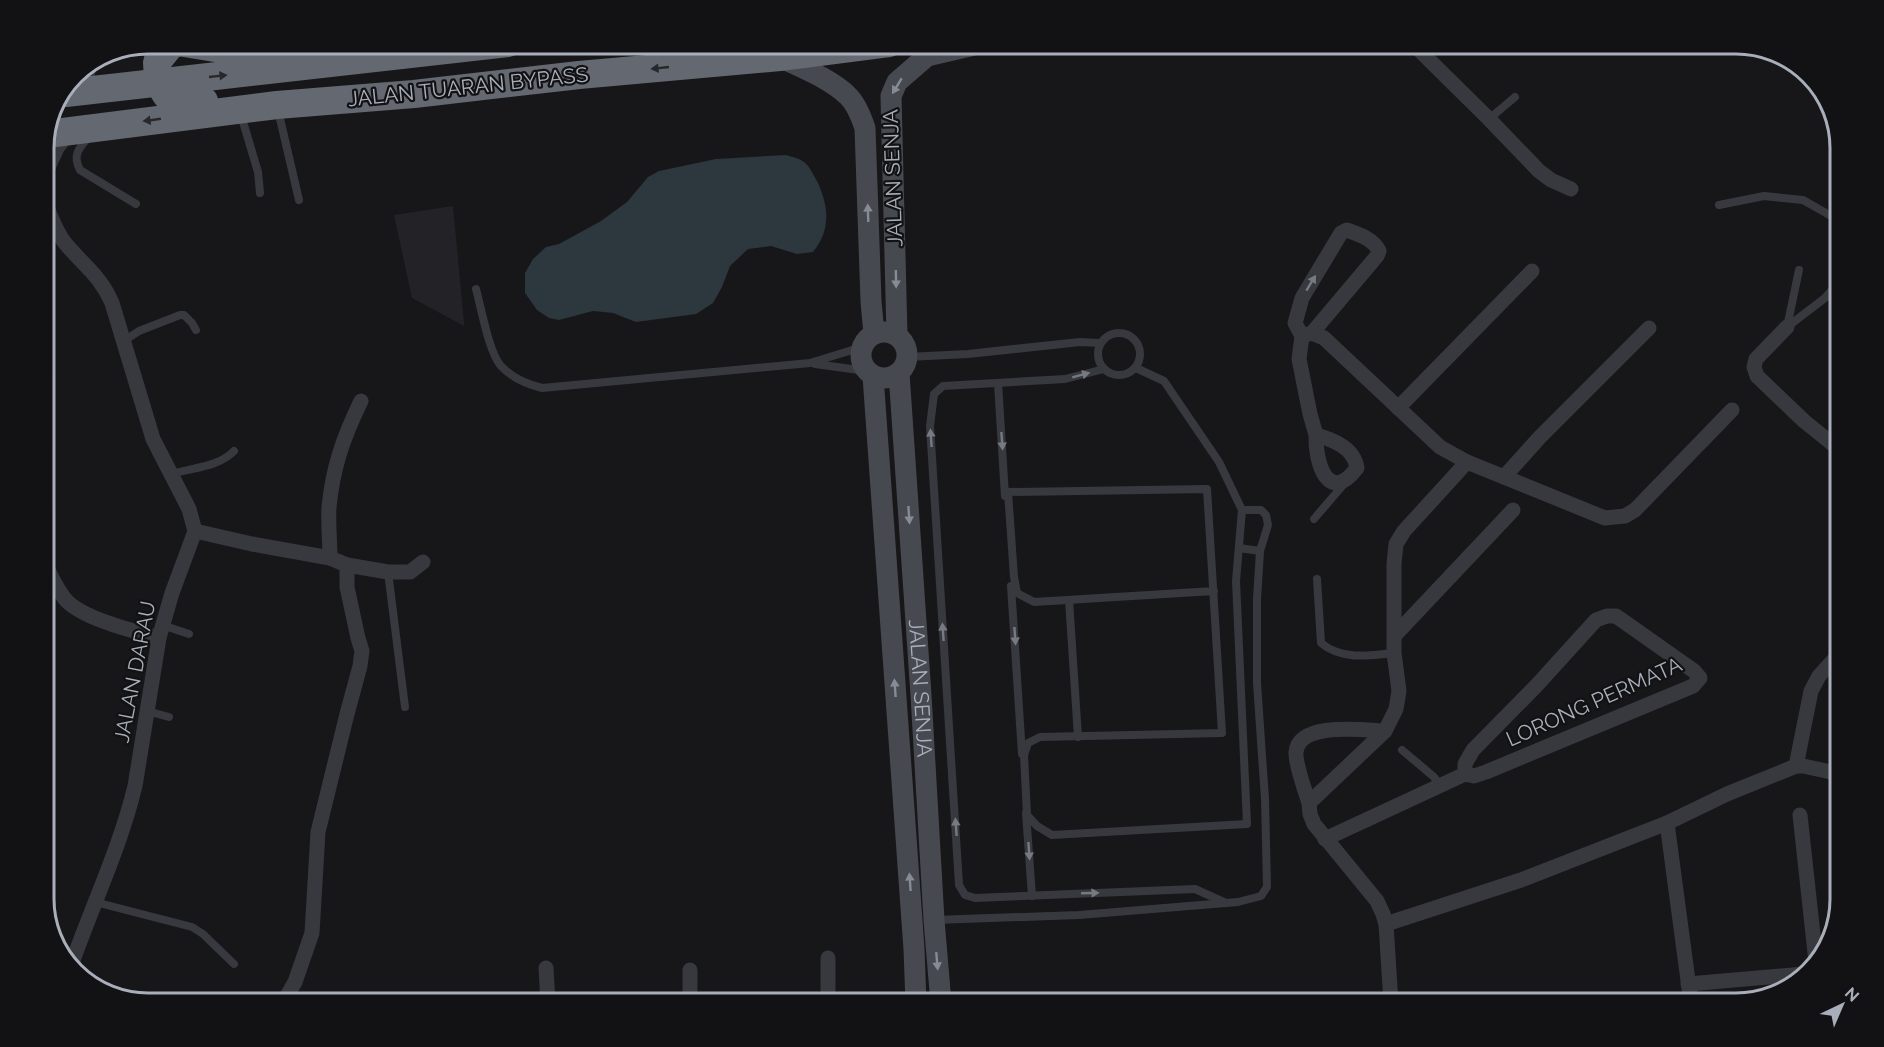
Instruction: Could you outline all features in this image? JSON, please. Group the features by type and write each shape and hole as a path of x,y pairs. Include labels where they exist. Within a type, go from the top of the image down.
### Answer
{"highway":[{"path":"164,54 157,62 160,82 169,100 190,102 564,67 570,68 579,75"},
{"name":"JALAN TUARAN BYPASS","path":"74,92 416,54"},
{"name":"JALAN TUARAN BYPASS","path":"58,132 277,105 414,94 579,75 805,54"}],"main road":[{"name":"JALAN SENJA","path":"936,54 927,56 897,82 891,96 897,336 905,345 903,365 940,993"},
{"name":"JALAN SENJA","path":"780,57 830,83 847,95 859,111 865,128 871,301 868,341 861,360 870,373 916,993"},
{"path":"868,341 886,332 897,336"},
{"path":"870,373 886,378 903,365"}],"street":[{"path":"1422,54 1539,171 1551,180 1571,189"},
{"path":"54,154 57,148 58,132"},
{"path":"54,221 64,242 94,272 105,287 112,303 153,439 189,509 195,531 388,572 410,572 423,562"},
{"path":"1316,435 1334,441 1356,460 1357,468 1351,476 1340,482 1329,480 1321,472 1316,453 1316,435 1299,359 1307,334 1379,251 1377,246 1362,236 1344,230 1336,239 1302,297 1294,323 1307,334 1324,338 1440,447 1467,462 1605,518 1625,516 1635,510 1732,410"},
{"path":"1398,408 1532,271"},
{"path":"1787,327 1756,359 1754,367 1757,376 1804,421 1830,442"},
{"path":"1504,477 1540,437 1649,328"},
{"path":"330,558 329,509 334,476 344,436 361,402"},
{"path":"1309,803 1385,731 1396,709 1399,691 1394,653 1396,544 1404,531 1467,462"},
{"path":"1395,635 1513,510"},
{"name":"JALAN DARAU","path":"74,957 111,864 129,808 161,632 179,572 195,531"},
{"path":"289,993 312,933 318,832 360,666 362,651 347,587 347,565"},
{"path":"54,579 66,600 88,614 117,627 161,632"},
{"name":"LORONG PERMATA","path":"1325,839 1465,774 1474,776 1486,772 1693,686 1700,678 1694,671 1616,616 1596,620 1468,755 1465,774"},
{"path":"1796,766 1811,691 1819,676 1830,664"},
{"path":"1385,731 1346,728 1312,734 1302,739 1295,755 1310,814 1325,839 1377,901 1383,914 1386,924 1390,993"},
{"path":"1386,924 1521,880 1667,823 1727,794 1796,766 1830,772"},
{"path":"1800,815 1815,950"},
{"path":"1667,823 1689,993"},
{"path":"828,958 828,993"},
{"path":"546,968 547,993"},
{"path":"690,970 690,993"},
{"path":"1688,984 1791,975"}],"lane":[{"path":"1489,119 1515,97"},
{"path":"277,105 299,200"},
{"path":"240,110 258,172 261,194"},
{"path":"102,126 87,138 76,153 76,162 81,170 136,204"},
{"path":"1719,205 1764,196 1803,200 1830,215"},
{"path":"1787,327 1799,270"},
{"path":"476,289 491,345 499,364 511,375 525,383 542,388 810,363 870,373"},
{"path":"1787,327 1830,292"},
{"path":"124,341 139,331 180,315 184,315 196,330"},
{"path":"1118,333 1131,336 1136,341 1140,355 1136,368 1124,375 1110,374 1100,364 1098,357 1100,343 1105,338 1118,333"},
{"path":"810,363 868,341"},
{"path":"903,365 968,354 1080,342 1100,343"},
{"path":"1136,368 1164,381 1219,462 1242,510 1236,581 1247,824 1052,835 1037,826 1027,815 1024,755 1028,743 1040,737 1222,733 1214,591 1207,489 1008,492 1017,593 1034,602 1214,591"},
{"path":"1104,369 1065,380 943,386 934,394 930,426 959,885 965,895 975,898 1195,889 1226,903"},
{"path":"998,383 1032,896"},
{"path":"171,474 214,464 234,451"},
{"path":"1314,519 1351,476"},
{"path":"934,920 1078,915 1238,902 1261,896 1267,888 1265,800 1257,683 1257,599 1260,551 1268,525 1266,515 1261,510 1242,510"},
{"path":"1239,548 1260,551"},
{"path":"388,572 405,707"},
{"path":"1317,579 1320,643 1330,651 1342,654 1366,656 1394,653"},
{"path":"1069,600 1078,737"},
{"path":"161,632 189,634"},
{"path":"147,711 169,717"},
{"path":"1402,750 1434,777 1440,786"},
{"path":"96,902 192,927 203,934 234,964"}],"shaded area":[{"path":"786,155 806,164 821,190 826,218 819,244 813,252 797,254 771,246 748,249 730,266 713,303 696,314 636,322 613,313 593,311 559,320 549,318 537,310 525,293 525,273 533,259 546,247 559,244 601,221 627,202 648,177 659,171 716,159"},
{"path":"453,206 464,326 412,298 394,215"}]}
